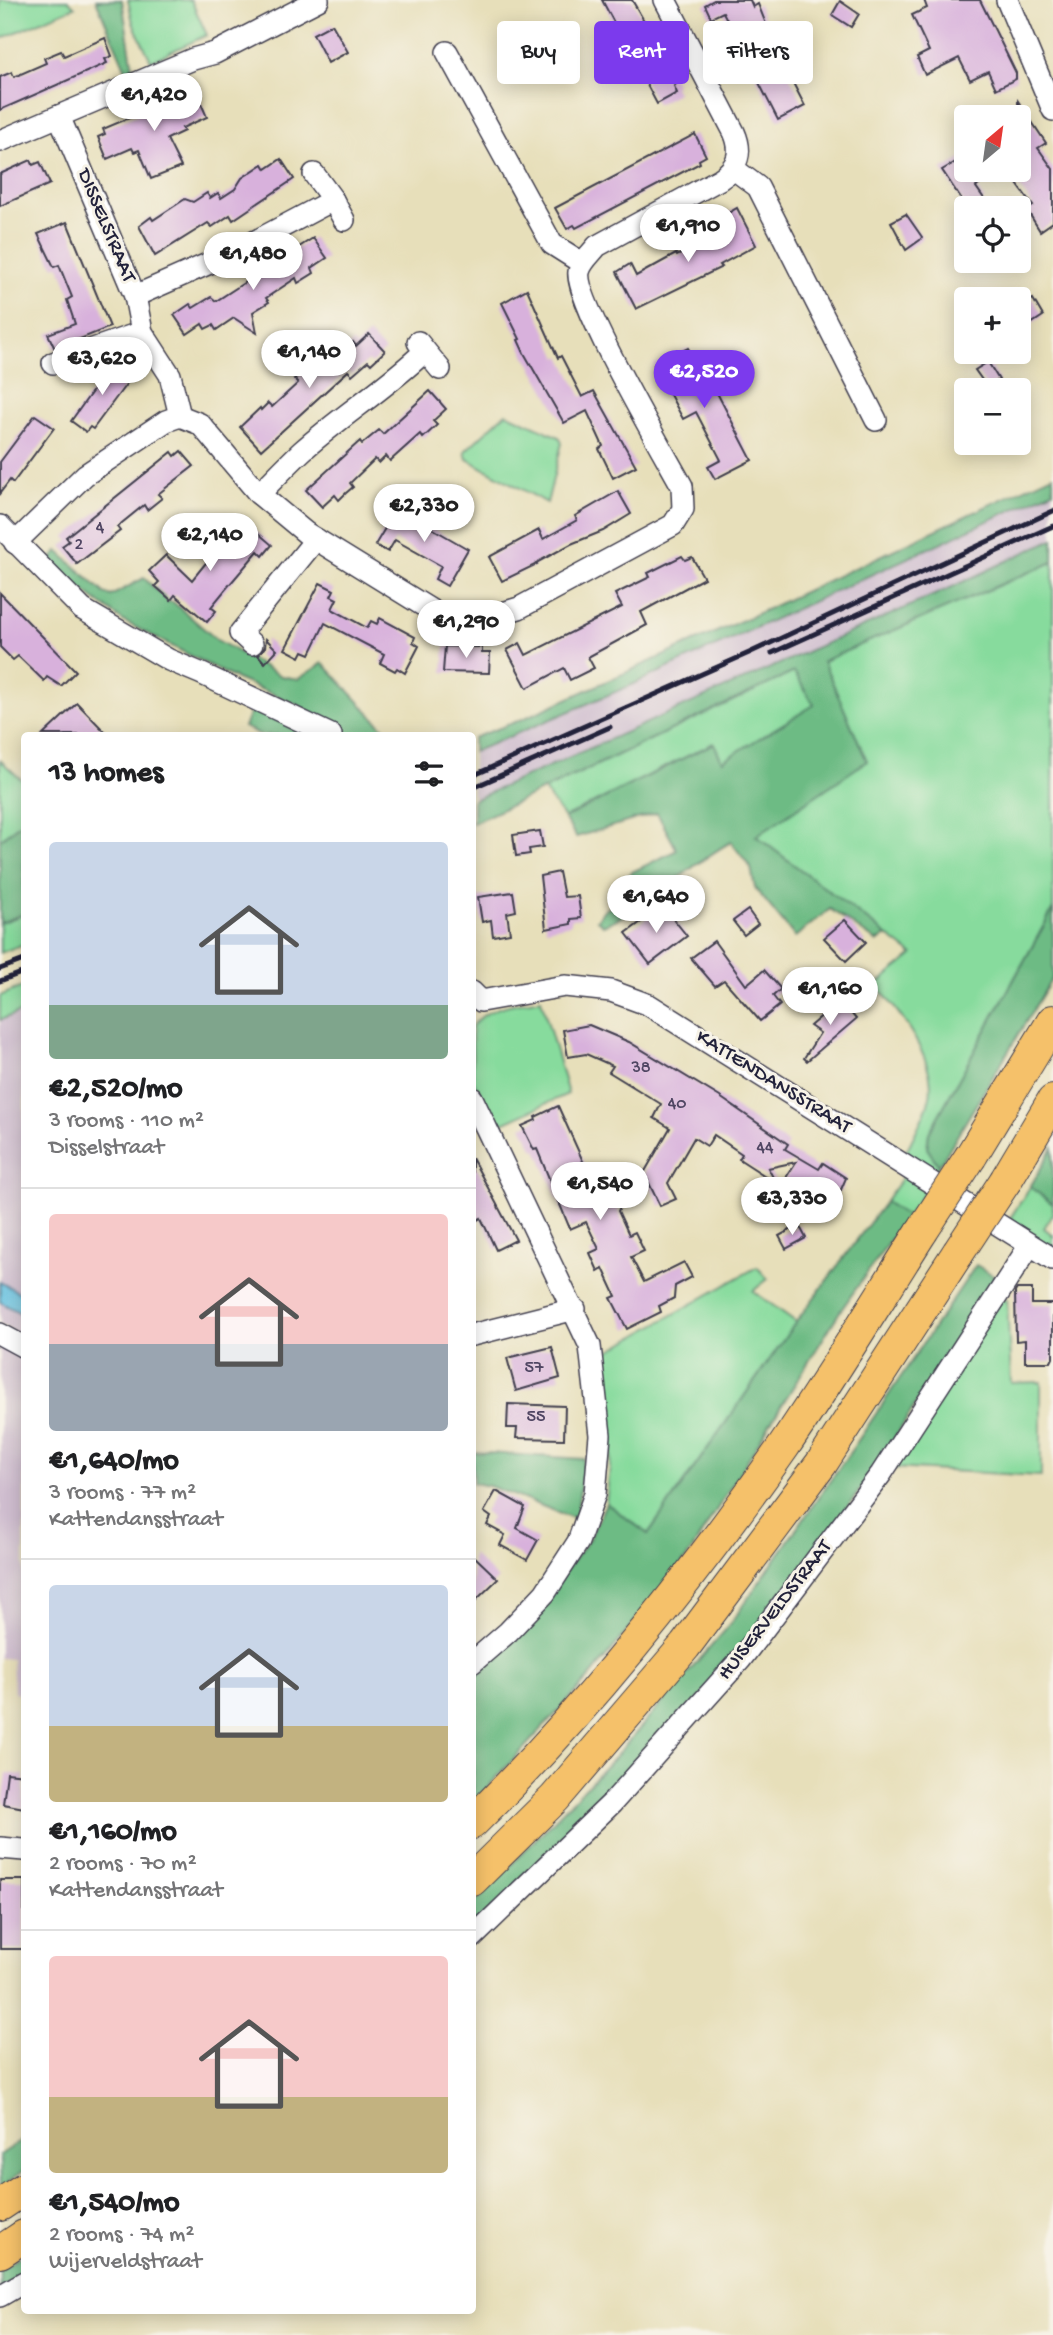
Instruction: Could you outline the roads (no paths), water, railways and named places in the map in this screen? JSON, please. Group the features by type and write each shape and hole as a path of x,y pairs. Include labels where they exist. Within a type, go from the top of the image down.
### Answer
{"highway":[{"path":"476,1819 514,1782 650,1627 784,1445 971,1156 1053,1021"},
{"path":"476,1876 555,1798 685,1646 821,1464 1006,1180 1053,1101"},
{"path":"0,2205 21,2191"},
{"path":"0,2252 21,2238"}],"street":[{"path":"0,141 215,52 318,0"},
{"path":"15,543 85,475 166,421 180,416 200,424 259,494 316,539 434,612 463,619 486,618 519,608 673,525 683,509 682,486 596,325 579,285 582,263 597,246 720,179 734,169 738,160 739,142 665,0"},
{"path":"1007,0 1053,110"},
{"path":"447,52 552,244 582,263"},
{"name":"DISSELSTRAAT","path":"59,116 135,296 142,332 170,375 180,416"},
{"path":"734,169 758,187 876,420"},
{"path":"314,174 344,220"},
{"name":"DISSELSTRAAT","path":"135,296 237,251 333,200"},
{"path":"53,363 142,332"},
{"path":"259,494 301,452 396,379 421,346 440,369"},
{"path":"0,526 82,609 169,660 325,732"},
{"path":"251,644 240,633 316,539"},
{"name":"KATTENDANSSTRAAT","path":"476,1001 565,986 611,991 649,1005 1053,1259"},
{"path":"476,1106 575,1309 590,1346 596,1380 600,1436 595,1494 578,1542 545,1593 508,1632 476,1660"},
{"name":"HUISERVELDSTRAAT","path":"476,1934 612,1803 741,1659 881,1474 1030,1245"},
{"path":"476,1334 575,1309"},
{"path":"0,1334 21,1345"},
{"path":"0,1849 21,1850"},
{"path":"0,2296 21,2284"}],"water":[{"path":"0,1282 21,1293 21,1313 0,1302"}],"railway":[{"path":"476,774 749,653 1053,511"},
{"path":"772,653 1053,526"},
{"path":"476,786 610,727"},
{"path":"0,969 21,961"},
{"path":"0,981 21,973"}]}
